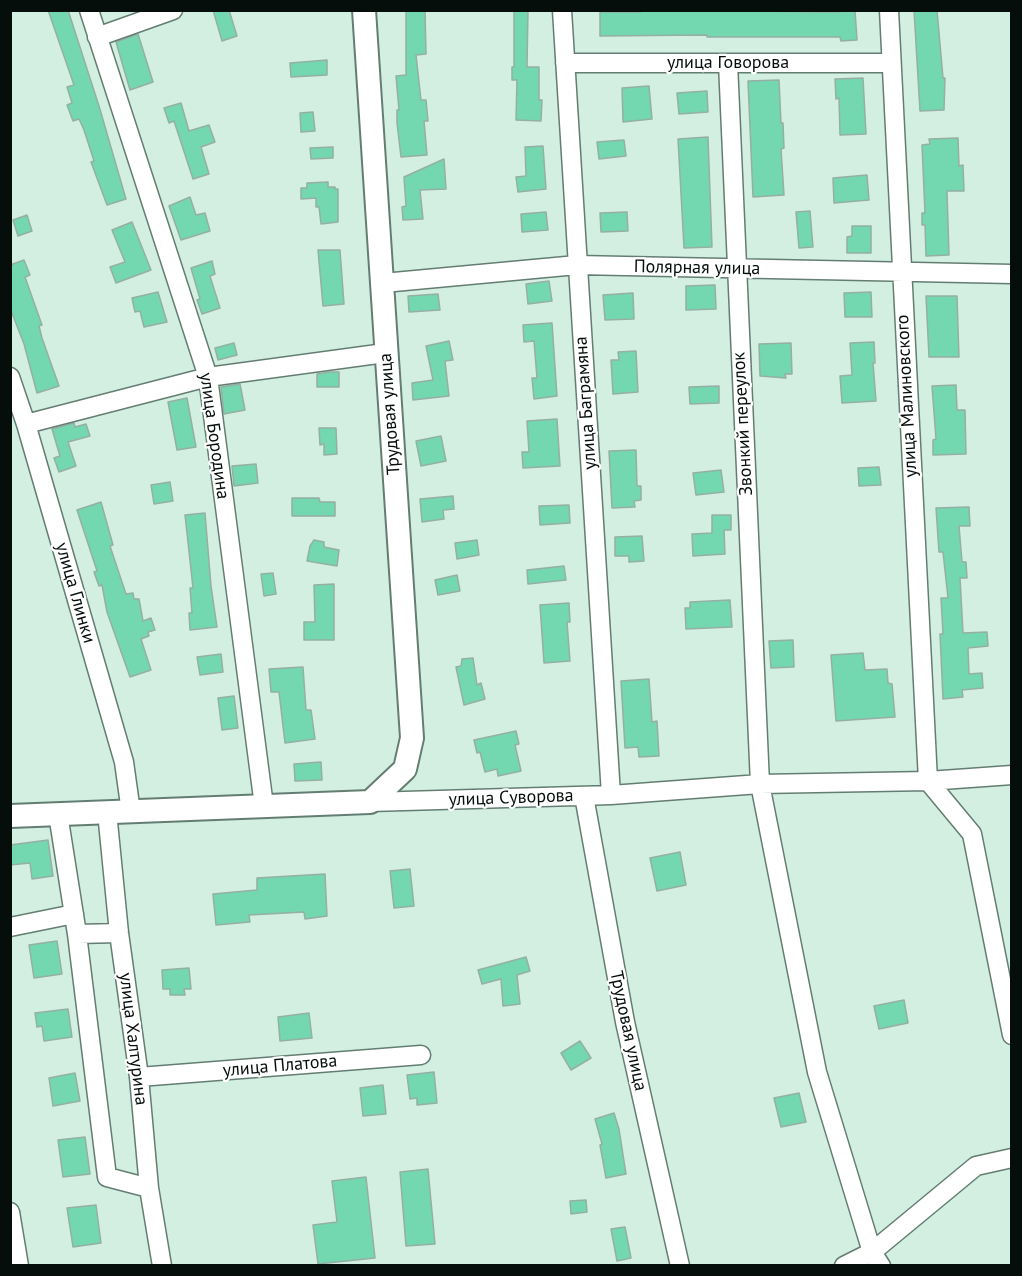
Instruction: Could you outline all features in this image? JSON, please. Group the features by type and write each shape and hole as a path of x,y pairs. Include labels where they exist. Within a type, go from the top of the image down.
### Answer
{"main road":[{"name":"Трудовая улица","path":"364,10 412,738 405,769 370,802"},
{"name":"улица Суворова","path":"10,816 370,802"}],"street":[{"name":"улица Бородина","path":"89,10 208,377 264,806"},
{"path":"97,37 173,10"},
{"name":"улица Баграмяна","path":"562,10 611,795"},
{"name":"улица Малиновского","path":"889,10 928,781"},
{"name":"улица Говорова","path":"565,63 891,63"},
{"name":"Звонкий переулок","path":"728,63 760,784 817,1072 876,1259"},
{"name":"Полярная улица","path":"383,283 577,265 1011,274"},
{"path":"26,424 208,377 385,352"},
{"name":"улица Глинки","path":"10,377 26,424 124,762 131,812"},
{"name":"улица Суворова","path":"370,802 611,795 760,784 928,781 1011,775"},
{"path":"928,781 972,834 1011,1035"},
{"name":"Трудовая улица","path":"584,796 625,1022 680,1266"},
{"name":"улица Халтурина","path":"107,812 119,933 139,1077 159,1265"},
{"path":"58,814 77,934 107,1177 149,1188"},
{"path":"10,927 74,914"},
{"path":"77,934 119,933"},
{"name":"улица Платова","path":"139,1077 421,1054"},
{"path":"844,1266 876,1259 976,1166 1011,1158"},
{"path":"10,1212 19,1266"}],"building":[{"path":"48,10 68,10 126,199 107,205 91,162 94,161 84,130 79,119 73,121 67,105 72,103 67,87 74,85"},
{"path":"213,10 229,10 237,36 222,41"},
{"path":"406,10 425,10 426,54 416,55 421,100 426,100 428,121 424,121 427,155 401,157 397,123 397,110 399,110 396,76 406,75"},
{"path":"514,10 528,10 527,67 539,67 541,121 516,120 517,80 512,80"},
{"path":"641,10 839,12 839,10 855,10 857,40 841,41 840,37 600,36 600,12 641,12"},
{"path":"914,10 937,10 943,78 945,78 944,110 920,111"},
{"path":"138,34 153,82 130,90 116,42"},
{"path":"327,60 327,75 291,77 290,63"},
{"path":"863,78 866,134 840,135 839,98 836,99 835,79"},
{"path":"779,80 781,123 783,123 784,148 781,149 784,195 753,197 748,81"},
{"path":"649,86 652,119 623,122 622,88"},
{"path":"707,91 708,112 679,114 677,93"},
{"path":"181,103 189,131 209,125 215,142 201,147 209,174 193,179 174,121 169,123 164,108"},
{"path":"313,112 315,131 301,132 300,113"},
{"path":"708,137 712,247 684,248 678,139"},
{"path":"958,138 959,166 963,165 964,191 947,191 949,255 926,256 925,225 922,225 922,213 925,213 922,145 930,144 929,139"},
{"path":"624,140 626,156 599,159 597,142"},
{"path":"543,146 546,189 518,192 516,177 526,176 525,147"},
{"path":"333,147 333,158 311,159 310,148"},
{"path":"444,159 446,189 420,190 423,219 403,220 402,207 406,206 404,177"},
{"path":"867,175 869,200 834,203 833,178"},
{"path":"328,182 328,187 338,189 338,222 321,224 316,198 301,199 301,188 307,188 307,183"},
{"path":"190,197 196,215 205,213 210,231 181,240 169,206"},
{"path":"810,211 813,247 799,248 796,212"},
{"path":"546,212 548,230 522,232 521,214"},
{"path":"627,212 628,231 601,232 600,213"},
{"path":"27,215 32,231 18,236 13,220"},
{"path":"132,222 151,270 116,283 110,267 125,262 112,230"},
{"path":"852,226 871,226 871,253 847,253 847,237 852,236"},
{"path":"318,250 340,250 344,304 323,306"},
{"path":"24,260 30,275 25,277 42,325 39,326 42,338 59,386 37,393 24,344 10,308 10,265"},
{"path":"212,261 215,274 210,276 220,308 202,314 191,268"},
{"path":"549,281 552,301 528,304 526,284"},
{"path":"715,285 716,309 686,310 686,286"},
{"path":"158,292 167,322 144,327 140,311 135,312 132,298"},
{"path":"871,292 872,317 845,317 844,293"},
{"path":"633,293 634,319 605,320 603,295"},
{"path":"438,294 440,310 409,312 408,296"},
{"path":"926,296 957,296 959,357 929,357"},
{"path":"552,323 557,396 534,399 532,378 537,378 534,341 524,342 523,325"},
{"path":"449,341 453,360 445,361 449,396 413,400 412,383 433,380 426,346"},
{"path":"874,342 876,401 842,403 840,376 852,375 850,343"},
{"path":"234,343 237,355 218,360 215,348"},
{"path":"791,343 792,374 785,374 786,378 760,376 759,344"},
{"path":"636,351 638,392 613,394 611,360 619,360 618,352"},
{"path":"339,372 339,387 317,387 317,374"},
{"path":"240,384 245,410 224,414 221,387"},
{"path":"956,385 957,410 965,410 966,454 933,455 933,440 936,439 932,386"},
{"path":"719,386 719,403 690,404 689,387"},
{"path":"187,398 196,447 177,450 168,402"},
{"path":"557,419 560,466 523,468 522,452 529,452 527,421"},
{"path":"74,423 75,427 86,424 90,436 68,442 76,466 59,472 54,458 60,456 52,429"},
{"path":"319,428 336,428 337,454 324,455 324,444 320,445"},
{"path":"441,436 446,461 421,466 416,441"},
{"path":"636,450 637,486 641,486 641,500 634,501 635,507 612,508 609,451"},
{"path":"256,464 258,483 234,486 232,466"},
{"path":"879,467 881,485 859,486 858,468"},
{"path":"721,470 724,492 696,495 693,473"},
{"path":"170,482 173,501 154,504 151,485"},
{"path":"453,496 454,509 443,510 444,519 422,522 420,499"},
{"path":"292,498 319,498 320,502 335,502 335,516 292,516"},
{"path":"101,502 113,545 110,546 126,594 133,593 134,599 139,599 143,621 151,618 155,630 148,632 149,636 141,639 151,670 130,677 107,612 102,585 99,586 94,572 97,571 77,510"},
{"path":"569,505 570,523 540,525 539,506"},
{"path":"969,507 970,526 959,526 962,562 966,562 967,578 960,578 963,633 987,632 988,646 968,648 969,674 982,673 983,688 962,690 963,697 943,699 941,598 948,598 943,552 939,552 936,508"},
{"path":"205,513 217,627 190,630 189,613 192,613 190,588 193,588 185,515"},
{"path":"712,515 731,515 731,530 724,530 725,554 693,556 692,534 712,533"},
{"path":"642,536 644,561 629,562 629,556 615,556 615,537"},
{"path":"314,540 324,542 324,547 339,550 337,566 307,561 310,546"},
{"path":"477,540 479,555 457,559 455,543"},
{"path":"564,566 566,580 528,584 527,570"},
{"path":"273,573 276,594 264,596 261,574"},
{"path":"457,575 460,591 438,595 435,580"},
{"path":"334,584 334,640 304,640 304,622 315,622 314,585"},
{"path":"730,600 732,627 686,629 685,608 690,608 690,602"},
{"path":"569,603 570,622 567,622 570,661 544,663 540,605"},
{"path":"793,640 794,667 771,668 769,641"},
{"path":"863,653 865,670 887,669 888,683 892,684 895,717 836,721 831,655"},
{"path":"221,654 223,672 200,675 197,657"},
{"path":"473,658 477,685 481,683 485,699 464,705 456,667 461,666 462,659"},
{"path":"303,667 306,710 311,710 315,739 285,743 279,692 271,692 269,669"},
{"path":"649,679 652,722 657,721 659,756 639,757 638,747 625,748 621,681"},
{"path":"234,696 238,728 222,730 218,698"},
{"path":"516,731 519,744 515,745 521,771 498,776 497,769 485,772 474,740"},
{"path":"321,762 322,780 295,781 294,764"},
{"path":"48,840 53,876 32,879 30,863 10,865 10,845"},
{"path":"680,852 686,885 657,891 650,858"},
{"path":"410,869 414,906 394,908 390,871"},
{"path":"325,874 327,916 305,919 304,912 249,915 250,922 216,925 213,894 257,890 257,878"},
{"path":"57,941 62,974 34,978 29,945"},
{"path":"526,957 530,971 517,975 520,1004 503,1006 501,979 482,984 478,970"},
{"path":"189,968 191,989 184,989 185,995 170,995 170,989 163,989 162,970"},
{"path":"904,1000 908,1023 879,1029 874,1006"},
{"path":"68,1009 72,1037 44,1041 42,1026 37,1027 35,1013"},
{"path":"309,1013 312,1038 280,1041 278,1017"},
{"path":"580,1041 591,1058 571,1070 561,1053"},
{"path":"434,1072 437,1103 417,1105 417,1098 410,1099 407,1075"},
{"path":"75,1073 80,1101 53,1106 49,1078"},
{"path":"383,1085 386,1114 363,1116 360,1088"},
{"path":"799,1093 806,1122 781,1127 774,1098"},
{"path":"614,1113 619,1129 626,1174 606,1178 600,1145 602,1144 595,1119"},
{"path":"85,1137 90,1174 63,1177 58,1140"},
{"path":"428,1169 435,1244 406,1246 400,1172"},
{"path":"366,1177 375,1258 318,1264 313,1225 337,1222 332,1181"},
{"path":"586,1200 587,1212 571,1214 570,1201"},
{"path":"96,1205 101,1243 73,1247 67,1208"},
{"path":"625,1227 631,1258 617,1261 611,1229"}]}
